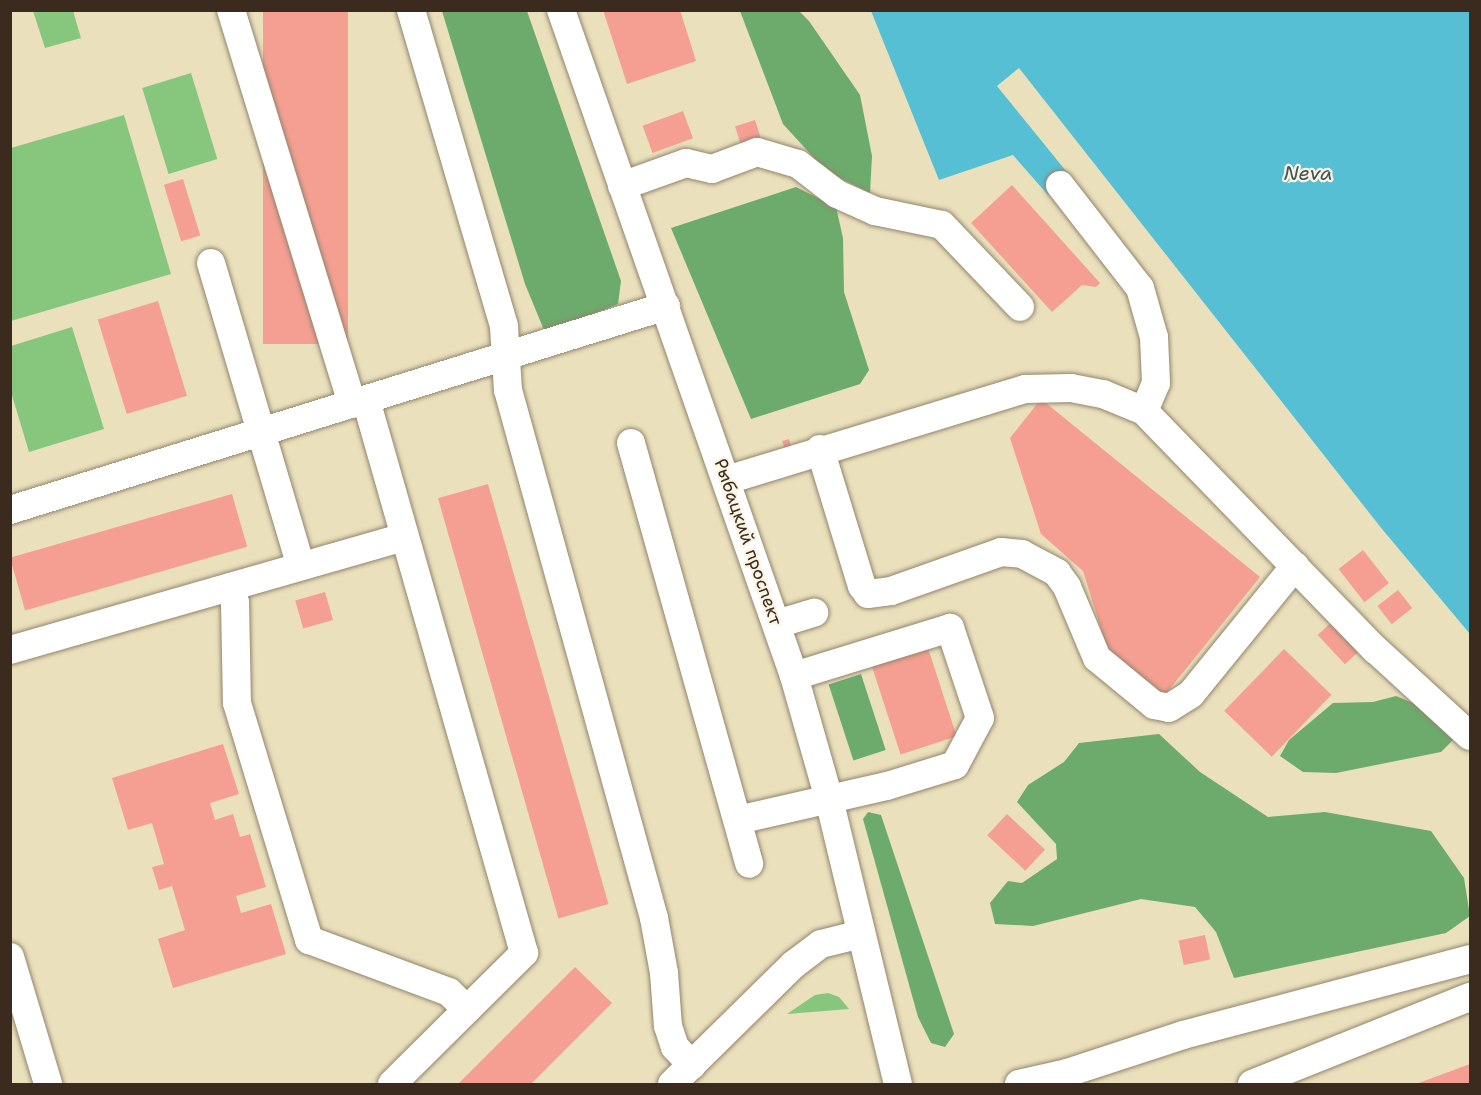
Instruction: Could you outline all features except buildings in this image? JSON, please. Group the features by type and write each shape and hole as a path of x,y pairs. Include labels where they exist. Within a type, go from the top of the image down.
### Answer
{"street":[{"path":"231,10 404,537 524,953 392,1084"},
{"path":"411,10 504,327 508,390 654,918 664,973 668,1026 675,1047 692,1065"},
{"name":"Рыбацкий проспект","path":"561,10 794,676 830,799 898,1084"},
{"path":"622,186 686,164 712,169 758,152 798,164 837,194 875,211 942,225 1020,307"},
{"path":"1060,185 1140,288 1154,337 1156,383 1144,411"},
{"path":"211,263 263,431 301,566"},
{"path":"10,510 666,306"},
{"path":"727,480 820,449 1025,388 1071,388 1103,394 1144,411 1376,650 1470,736"},
{"path":"631,443 749,864"},
{"path":"820,449 862,586 868,594 891,591 1001,552 1022,554 1057,573 1067,586 1097,658 1154,705 1169,708 1191,694 1295,566"},
{"path":"10,650 404,537"},
{"path":"230,586 235,602 237,703 309,940 449,992 467,1010"},
{"path":"777,624 814,613"},
{"path":"738,820 830,799 955,765 980,718 950,628 794,676"},
{"path":"672,1084 793,965 821,944 861,934"},
{"path":"10,957 48,1084"},
{"path":"1019,1084 1067,1073 1183,1035 1470,958"},
{"path":"1252,1084 1470,997"}],"green space":[{"path":"33,11 73,11 81,38 45,48"},
{"path":"442,11 527,11 621,281 618,304 564,326 544,330 525,284"},
{"path":"740,11 799,11 809,21 860,95 872,156 870,193 826,171 783,124"},
{"path":"191,73 217,159 169,174 142,88"},
{"path":"124,115 171,274 11,321 11,148"},
{"path":"796,187 836,207 843,238 844,292 869,370 860,384 751,419 671,228"},
{"path":"72,327 104,429 29,452 11,392 11,346"},
{"path":"861,674 886,750 853,761 829,685"},
{"path":"1396,696 1418,705 1453,740 1441,752 1336,773 1303,772 1280,756 1289,740 1333,703 1373,702"},
{"path":"1159,734 1200,772 1268,817 1325,812 1431,831 1464,878 1470,916 1446,933 1234,978 1216,932 1195,907 1141,899 1033,926 995,924 990,903 1008,881 1022,883 1057,859 1056,844 1017,802 1028,785 1064,762 1079,743"},
{"path":"868,812 881,815 954,1034 945,1047 931,1043 918,1017 863,819"},
{"path":"828,993 839,997 849,1009 787,1014 815,995"}],"water":[{"name":"Neva","path":"871,11 1470,11 1470,634 1382,529 1019,68 997,86 1070,176 1048,195 1013,155 939,180"}]}
